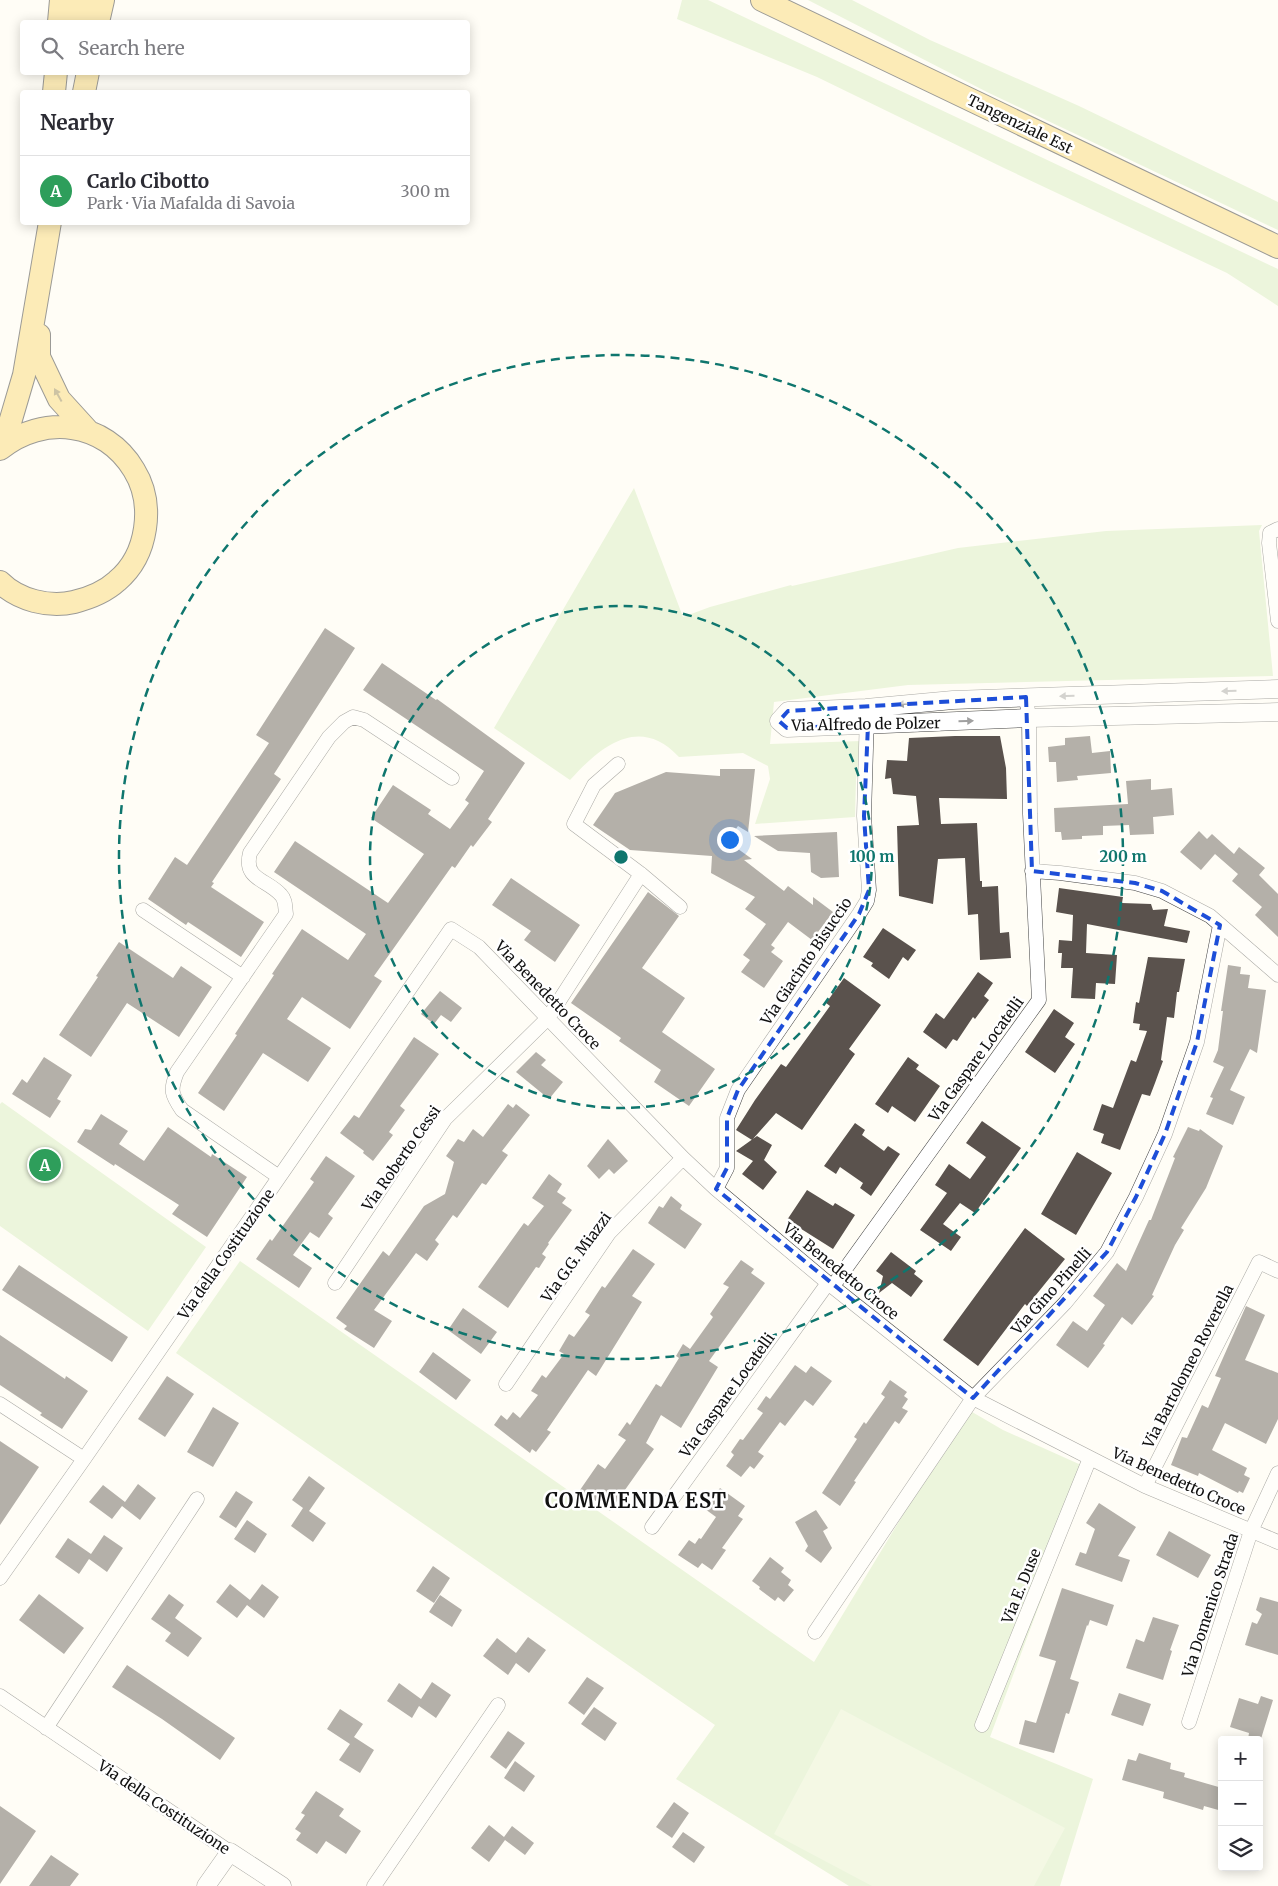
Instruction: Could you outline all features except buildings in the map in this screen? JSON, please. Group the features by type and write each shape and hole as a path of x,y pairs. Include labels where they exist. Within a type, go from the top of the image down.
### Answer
{"main road":[{"path":"59,20 61,0"},
{"path":"80,20 83,0"},
{"path":"98,20 103,0"},
{"name":"Tangenziale Est","path":"762,0 1278,247"},
{"path":"54,90 56,75"},
{"path":"70,90 72,75"},
{"path":"84,90 87,75"},
{"path":"0,441 9,426 24,375 50,225"},
{"path":"38,296 39,357 59,399 89,432"},
{"path":"0,449 12,439 37,429 63,426 89,432 115,447 134,470 145,498 146,528 136,557 118,581 93,597 64,604 34,601 6,589 0,582"}],"street":[{"path":"1278,529 1270,533 1269,544 1278,621"},
{"name":"Via Alfredo de Polzer","path":"867,716 953,700 1278,689"},
{"name":"Via Gaspare Locatelli","path":"652,1527 1039,1000 1032,871 1029,718 1026,697"},
{"name":"Via Alfredo de Polzer","path":"867,716 1029,718 1278,712"},
{"name":"Via Giacinto Bisuccio","path":"716,1188 727,1168 727,1118 738,1090 860,914 867,901 869,890 864,816 867,716"},
{"path":"279,1177 182,1110 173,1097 172,1086 177,1072 286,914 285,904 281,895 252,874 248,863 250,854 329,737 352,717 364,720 452,778"},
{"path":"618,764 594,785 574,824 641,874 680,907"},
{"path":"1032,871 1060,872 1135,883 1162,891 1210,916 1278,975"},
{"name":"Via Roberto Cessi","path":"335,1283 445,1118 548,1018 641,874"},
{"path":"143,910 243,977"},
{"name":"Via Gino Pinelli","path":"815,1632 973,1398 1065,1303 1107,1252 1136,1197 1165,1134 1197,1042 1220,925"},
{"name":"Via Benedetto Croce","path":"451,930 479,947 683,1158 716,1188 831,1284 973,1398 1145,1486 1278,1542"},
{"name":"Via della Costituzione","path":"0,1578 84,1460 451,930"},
{"name":"Via G.G. Miazzi","path":"506,1384 609,1234 683,1158"},
{"name":"Via Bartolomeo Roverella","path":"1145,1486 1259,1262 1278,1271"},
{"path":"0,1404 84,1460"},
{"name":"Via E. Duse","path":"982,1726 1090,1458"},
{"name":"Via Domenico Strada","path":"1189,1722 1251,1531 1278,1473"},
{"path":"46,1728 197,1499"},
{"name":"Via della Costituzione","path":"0,1696 282,1886"},
{"path":"374,1886 498,1705"},
{"path":"206,1886 230,1852"}],"highlighted area":[{"path":"1026,697 1032,871 1135,883 1162,891 1220,925 1197,1042 1165,1134 1136,1197 1107,1252 973,1398 716,1189 727,1168 727,1118 738,1090 859,914 869,890 864,816 868,725 787,728 779,721 788,711"}],"green space":[{"path":"682,0 708,0 1278,269 1278,306 1227,273 817,77 677,19"},
{"path":"808,0 852,0 930,40 1079,106 1278,202 1278,230 987,92"},
{"path":"634,488 683,617 710,607 791,585 958,548 1106,531 1262,525 1259,531 1273,676 908,685 774,702 770,744 861,741 856,780 855,817 755,824 770,779 768,766 743,753 679,757 664,744 649,738 635,737 621,740 607,747 594,756 570,780 494,728"},
{"path":"2,1102 206,1247 148,1331 0,1226 0,1104"},
{"path":"240,1261 814,1662 967,1409 1003,1430 1090,1469 990,1737 1093,1779 1060,1886 849,1886 676,1779 715,1725 176,1353"},
{"path":"841,1709 1065,1828 1034,1886 872,1886 774,1834"}],"place":[{"name":"Carlo Cibotto","path":"45,1165"}],"district":[{"name":"COMMENDA EST","path":"636,1500"}]}
